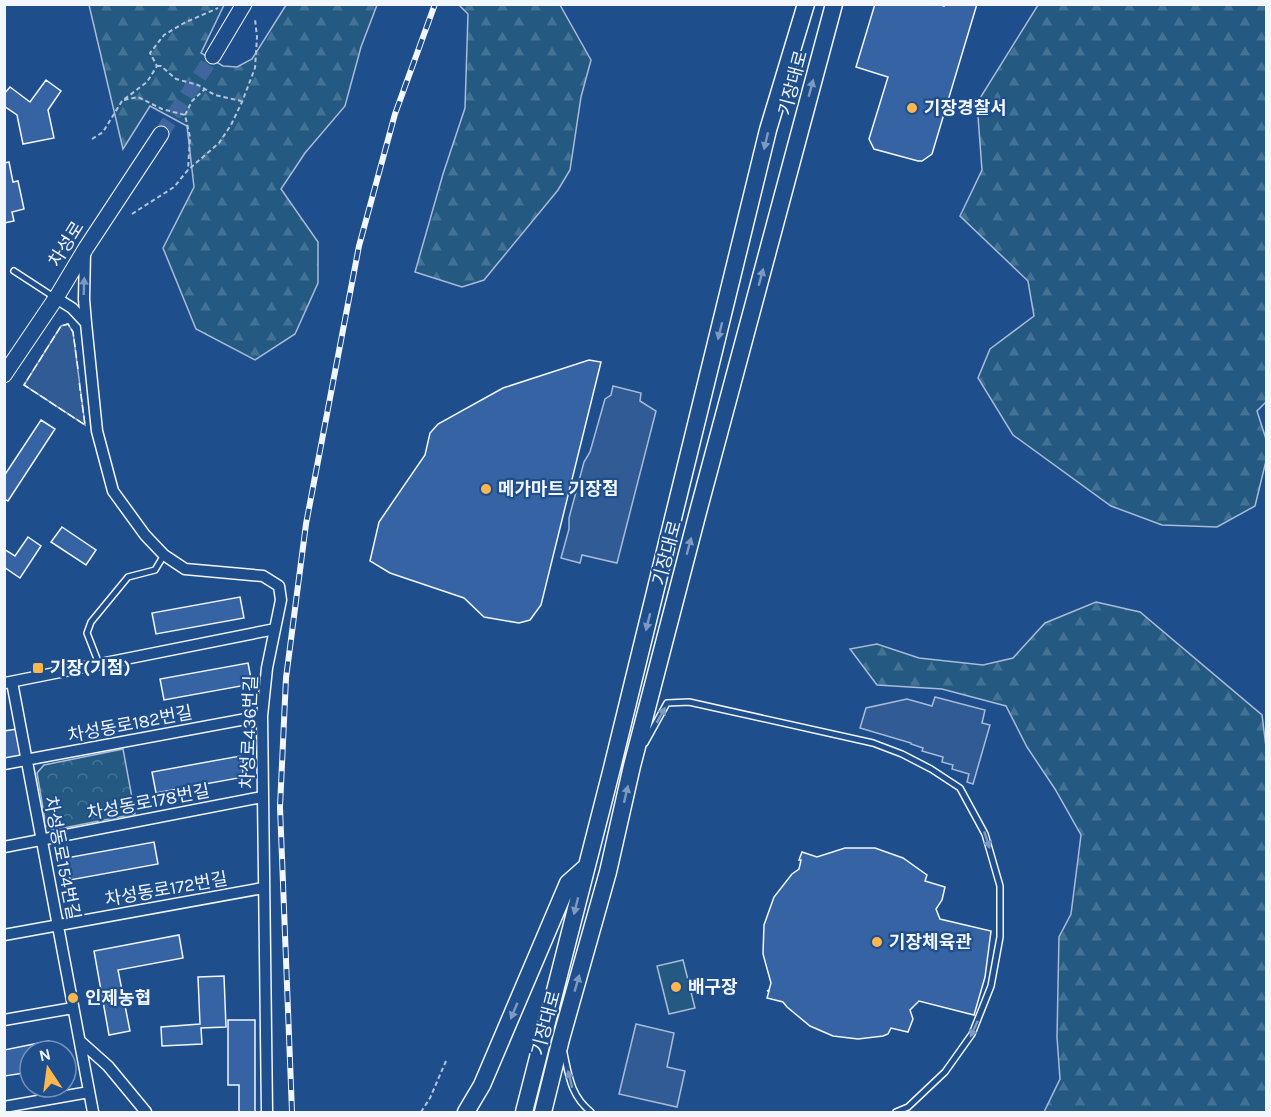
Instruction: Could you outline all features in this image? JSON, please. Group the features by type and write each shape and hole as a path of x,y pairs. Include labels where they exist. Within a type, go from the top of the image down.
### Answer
{"main road":[{"path":"213,56 244,4"},
{"name":"기장대로","path":"524,1113 612,768 768,130 806,4"},
{"name":"기장대로","path":"543,1113 561,1039 608,872 632,766 716,444 834,4"},
{"name":"차성로","path":"4,375 161,134"},
{"path":"466,1113 482,1085 568,883 586,866"}],"street":[{"path":"86,248 84,299 97,431 113,491 145,535 164,555"},
{"path":"56,298 72,308 86,323"},
{"name":"차성로436번길","path":"164,555 185,569 264,576 279,586 281,600 267,668 262,716 267,1113"},
{"path":"8,683 275,629"},
{"name":"차성동로154번길","path":"8,683 26,760 93,1113"},
{"name":"차성동로182번길","path":"4,764 262,716"},
{"name":"차성동로178번길","path":"4,847 262,797"},
{"name":"차성동로172번길","path":"4,935 263,888"},
{"path":"4,1020 73,1008"},
{"path":"79,1041 108,1066 146,1113"},
{"path":"4,1107 89,1092"}],"lane":[{"path":"14,271 56,298"},
{"path":"99,664 87,633 91,622 128,577 155,570 164,555"},
{"path":"632,766 667,703 689,702 873,743 903,754 960,788 985,834 1000,886 1000,937 991,986 972,1034 945,1072 908,1107 896,1113"},
{"path":"561,1039 572,1087 583,1106 591,1113"}],"path":[{"path":"218,8 164,35 150,53 157,66 161,66 176,79 198,85 215,95 242,102"},
{"path":"132,214 174,187 188,170 219,143 231,125 255,68 257,37 255,19"},
{"path":"92,139 104,132 122,101 147,82 157,66"},
{"path":"185,115 192,101 205,89"},
{"path":"421,1113 446,1061"}],"green space":[{"path":"89,5 224,5 201,53 223,66 237,67 252,59 286,5 377,5 361,47 345,106 305,153 281,189 318,242 318,283 295,334 255,360 196,329 163,248 194,187 187,126 150,106 123,149"},
{"path":"459,5 560,5 591,60 581,97 570,170 558,190 484,280 462,287 415,272 465,108 468,14"},
{"path":"1038,5 1266,5 1266,402 1257,411 1266,439 1266,461 1255,506 1217,527 1162,525 1111,506 1013,435 978,378 990,349 1034,316 1028,281 960,216 982,170 977,103"},
{"path":"1096,602 1140,612 1262,715 1266,747 1266,1112 1044,1112 1060,1079 1057,1037 1059,937 1071,914 1081,835 1055,789 1027,747 1006,706 942,689 877,685 850,649 877,644 919,658 983,665 1013,658 1045,623"},
{"path":"123,749 135,814 53,830 46,826 37,773 44,765"},
{"name":"배구장","path":"683,960 695,1008 669,1014 657,966"}],"shaded area":[{"path":"68,324 73,332 85,425 24,385 61,326"},
{"path":"613,386 641,393 640,401 656,411 617,563 582,555 580,563 561,558 584,462 590,452 605,399 611,395"},
{"path":"935,697 985,710 982,723 990,725 973,784 967,782 969,774 952,769 953,765 942,762 943,757 922,751 923,748 911,743 860,728 866,708 907,699 932,706"},
{"path":"636,1024 674,1033 667,1067 685,1071 677,1107 619,1094"}],"building":[{"name":"기장경찰서","path":"875,4 938,4 944,6 945,4 977,4 932,154 922,161 874,149 869,139 888,77 856,67"},
{"path":"46,80 61,91 48,110 54,138 23,144 17,115 4,106 4,94 10,87 30,102"},
{"path":"9,162 13,182 18,181 24,209 12,212 14,221 4,223 4,163"},
{"name":"메가마트 기장점","path":"589,360 601,362 541,605 530,620 519,623 484,617 464,598 390,573 370,561 379,522 425,455 430,433 438,424 503,388"},
{"path":"41,420 55,429 8,501 4,499 4,476"},
{"path":"62,527 96,550 86,565 51,542"},
{"path":"28,537 41,546 20,578 4,567 4,549 15,556"},
{"path":"240,597 244,618 156,634 152,613"},
{"path":"248,663 252,684 164,700 160,679"},
{"path":"17,729 22,752 17,759 4,761 4,731"},
{"path":"240,756 244,777 156,793 152,772"},
{"path":"154,842 158,864 70,880 66,858"},
{"name":"기장체육관","path":"845,848 875,848 903,858 927,875 925,881 945,887 942,900 936,909 940,919 991,931 985,977 974,1015 919,1001 910,1010 913,1019 908,1032 891,1028 888,1034 883,1036 858,1039 833,1036 810,1026 783,1002 767,998 769,991 767,991 771,983 763,954 764,925 774,897 792,874 799,869 802,852 817,857"},
{"path":"179,935 183,958 118,970 130,1031 109,1035 94,951"},
{"path":"224,976 226,1027 201,1028 202,1044 162,1046 161,1027 200,1024 198,977"},
{"path":"228,1020 255,1020 255,1112 239,1112 239,1085 228,1085"},
{"path":"18,1047 18,1074 5,1076 4,1050"}],"tunnel":[{"path":"161,134 213,56"}],"railway":[{"path":"292,1112 280,807 286,678 306,524 359,246 395,114 435,4"}],"fence":[{"path":"78,369 73,332 68,324 61,326 24,385 85,425 79,381"}],"place":[{"name":"기장경찰서","path":"912,108"},
{"name":"메가마트 기장점","path":"486,489"},
{"name":"기장(기점)","path":"38,668"},
{"name":"기장체육관","path":"877,942"},
{"name":"배구장","path":"676,987"},
{"name":"인제농협","path":"73,998"}]}
